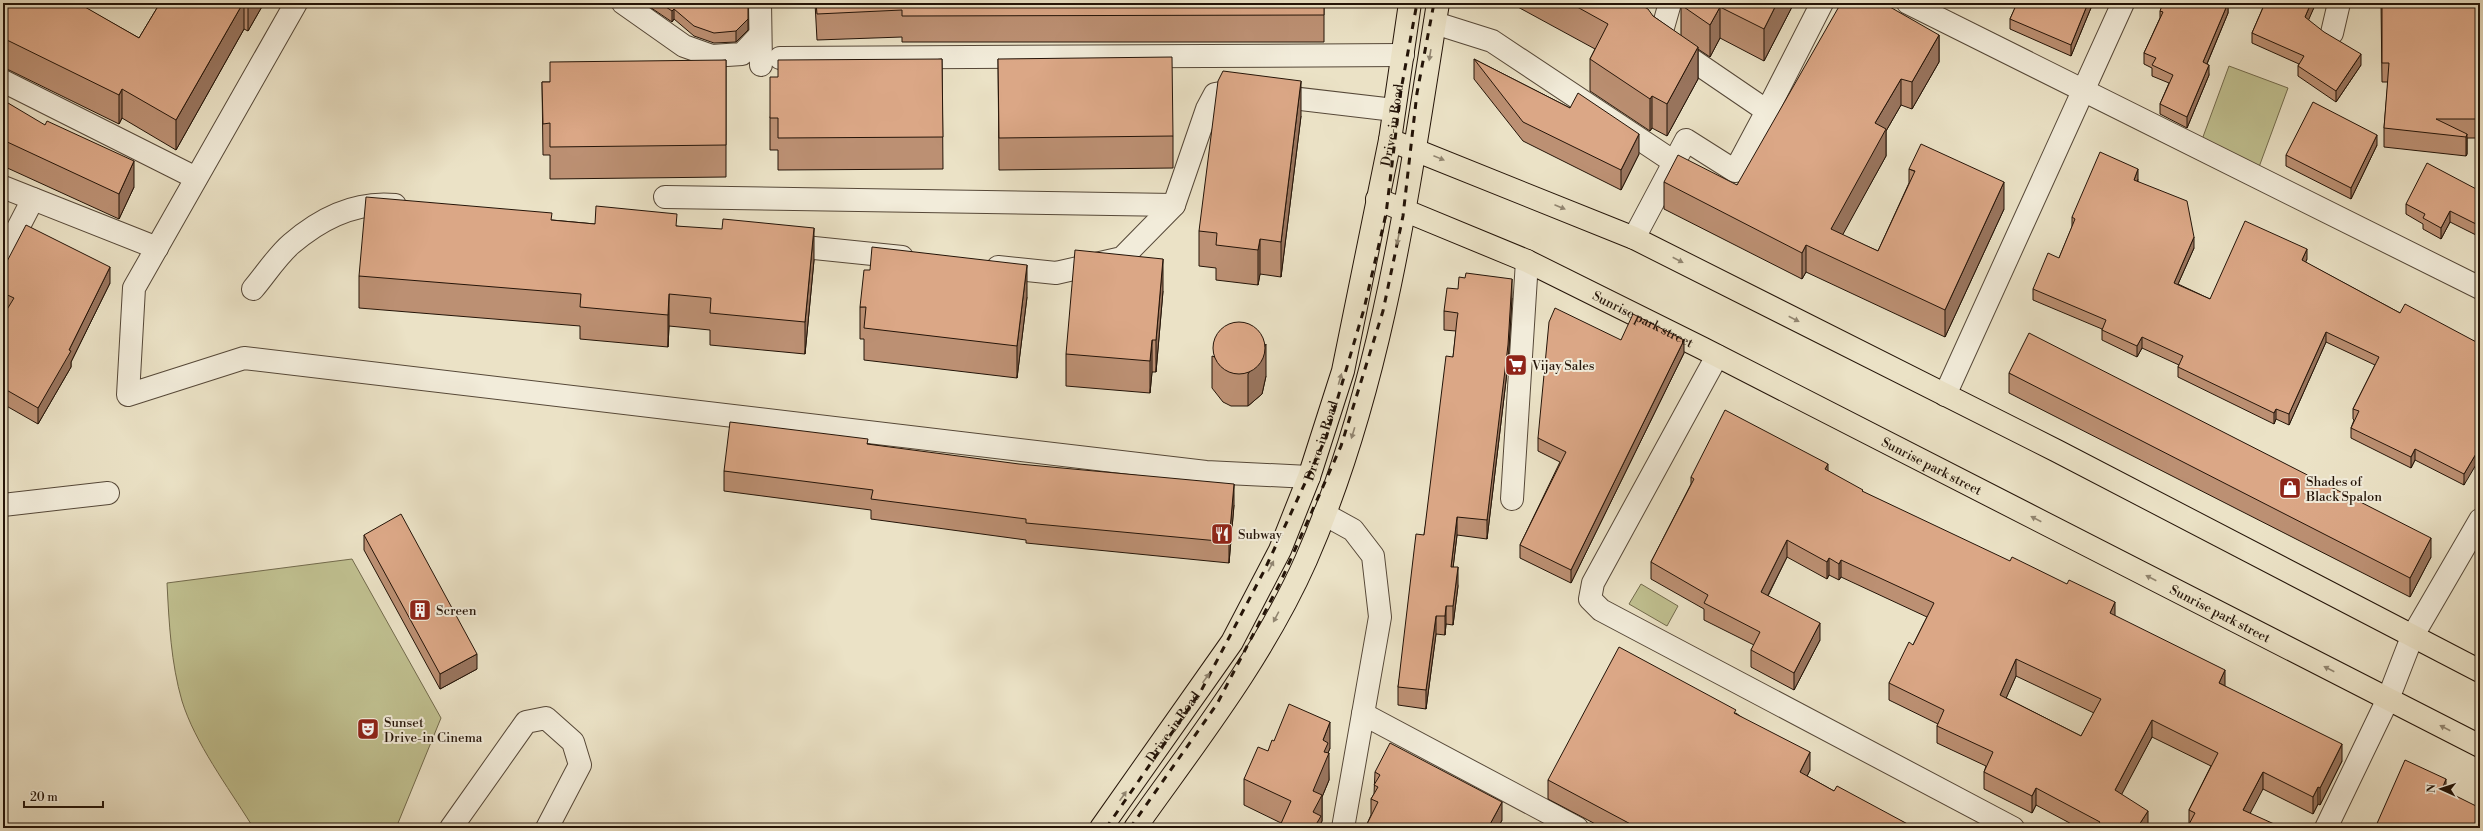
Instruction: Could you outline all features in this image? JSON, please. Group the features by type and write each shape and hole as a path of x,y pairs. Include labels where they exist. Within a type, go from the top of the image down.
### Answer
{"main road":[{"name":"Drive-in Road","path":"1101,828 1232,642 1280,550 1309,478 1343,371 1390,140 1410,3"},
{"name":"Drive-in Road","path":"1135,828 1256,656 1305,561 1336,485 1370,378 1416,149 1436,13"},
{"path":"1390,140 1416,149 1634,238 1945,395 2480,671"},
{"name":"Sunrise park street","path":"1377,199 1527,261 1718,356 2480,746"}],"street":[{"path":"296,3 134,288 128,395 244,358 1206,472 1309,478"},
{"path":"623,3 684,46 712,56 742,54 760,36"},
{"path":"760,3 760,36 770,62 1402,55"},
{"path":"1670,3 1660,38 1767,111"},
{"path":"1634,238 1686,140 1735,171 1822,3"},
{"path":"1908,3 2480,288"},
{"path":"1945,395 2123,3"},
{"path":"2332,33 2339,3"},
{"path":"1436,13 1492,41 1674,162"},
{"path":"3,81 196,178"},
{"path":"978,265 1056,273 1122,258 1174,205 1207,109 1215,94 1232,91 1394,110"},
{"path":"3,187 157,248"},
{"path":"665,197 1174,205"},
{"path":"3,257 33,199"},
{"path":"253,289 290,245 334,214 363,205 413,207"},
{"path":"765,243 922,259"},
{"path":"1512,499 1527,261"},
{"path":"1718,356 1593,582 1590,599 1601,610 2013,828"},
{"path":"3,505 108,493"},
{"path":"1324,514 1353,530 1373,556 1380,617 1343,828"},
{"path":"2326,828 2388,699 2412,637 2480,520"},
{"path":"1363,714 1577,828"},
{"path":"451,828 526,722 546,718 573,742 580,765 547,828"}],"green space":[{"path":"2229,66 2288,88 2259,167 2200,145"},
{"path":"352,559 441,718 396,828 256,828 251,824 203,749 182,701 173,658 167,583"},
{"path":"1641,584 1678,606 1667,626 1629,604"}],"building":[{"path":"3,3 78,3 139,38 160,3 243,3 176,120 122,89 119,95 3,39"},
{"path":"660,3 748,3 748,19 736,31 714,33 694,26 674,9 672,11"},
{"path":"816,3 1324,3 1324,15 902,16 902,10 817,14"},
{"path":"1570,3 1637,3 1648,9 1653,16 1698,47 1667,104 1652,96 1650,99 1590,59 1608,24"},
{"path":"1683,3 1777,3 1764,29 1720,7 1710,25 1681,5"},
{"path":"1841,3 1883,3 1939,35 1912,82 1901,79 1875,123 1886,129 1831,229 1878,251 1915,171 1909,169 1921,144 2004,182 1945,310 1806,245 1802,253 1664,182 1678,155 1737,185"},
{"path":"2017,3 2088,3 2071,45 2010,19"},
{"path":"2163,3 2228,3 2203,62 2209,65 2187,117 2160,104 2173,75 2152,65 2156,58 2144,53 2163,12 2160,11"},
{"path":"2265,3 2311,3 2305,17 2324,32 2361,54 2336,91 2298,66 2304,56 2252,33"},
{"path":"2382,3 2480,3 2480,119 2436,119 2467,134 2466,137 2384,128 2389,63 2382,63"},
{"path":"1172,57 1173,136 999,138 998,59"},
{"path":"942,59 943,137 778,138 778,118 770,118 770,77 778,77 778,60"},
{"path":"1474,59 1570,108 1578,93 1639,134 1621,170 1523,122"},
{"path":"726,60 726,145 550,147 550,123 543,124 542,82 550,82 550,62"},
{"path":"1223,71 1301,81 1281,242 1260,239 1258,250 1216,245 1217,233 1199,231 1218,81"},
{"path":"3,100 45,125 47,121 134,161 119,194 3,140"},
{"path":"2313,102 2377,135 2351,188 2286,155"},
{"path":"2100,152 2138,169 2134,180 2187,201 2194,237 2174,283 2210,299 2245,221 2307,249 2302,260 2400,313 2405,304 2480,344 2480,447 2464,474 2415,449 2411,457 2351,428 2359,411 2353,409 2379,357 2326,332 2289,414 2276,409 2274,413 2178,367 2183,356 2142,337 2137,346 2102,330 2106,320 2033,289 2048,253 2059,258 2075,219 2072,217"},
{"path":"2427,163 2480,191 2480,226 2450,211 2441,228 2423,218 2425,214 2406,204"},
{"path":"366,197 552,213 551,220 595,224 596,206 677,214 676,226 722,229 723,219 814,228 805,322 710,313 711,298 669,294 668,315 580,307 581,294 359,276"},
{"path":"26,225 110,267 69,350 71,351 38,408 3,388 3,316 14,298 3,293 3,269"},
{"path":"872,247 1027,265 1017,346 864,328 866,307 860,307 864,270 870,270"},
{"path":"1075,250 1163,259 1156,340 1152,340 1150,361 1066,354"},
{"path":"1466,273 1512,279 1508,345 1487,520 1457,517 1451,567 1458,567 1453,606 1446,606 1445,616 1436,616 1426,690 1398,687 1416,534 1424,535 1446,356 1453,357 1458,313 1444,311 1447,288 1458,289 1459,277 1465,278"},
{"path":"1555,308 1621,340 1633,314 1684,340 1571,570 1520,545 1566,452 1538,438 1549,322"},
{"path":"1234,322 1244,322 1258,329 1265,343 1265,353 1258,367 1244,374 1234,374 1224,370 1217,363 1213,353 1213,343 1217,333 1224,326"},
{"path":"2029,333 2431,538 2410,578 2009,373"},
{"path":"1725,410 1828,464 1825,469 1863,490 1862,491 2010,561 2012,557 2067,584 2069,580 2115,602 2110,613 2225,670 2219,683 2342,744 2320,788 2318,787 2313,797 2263,772 2243,810 2283,828 2187,828 2195,813 2189,810 2218,753 2152,720 2115,790 2148,811 2137,828 2100,828 2097,826 2100,822 2036,788 2032,796 1984,772 1993,752 1937,726 1944,710 1889,683 1909,642 1913,645 1934,603 1841,560 1839,564 1829,558 1827,562 1787,540 1761,592 1820,623 1794,673 1751,650 1760,632 1704,603 1708,595 1651,562 1694,479 1691,477","holes":["2016,659 2101,699 2081,736 2000,695"]},
{"path":"730,422 868,439 867,444 1019,464 1234,484 1229,542 1026,523 1026,519 871,499 873,490 724,471"},
{"name":"Screen","path":"401,514 477,654 440,674 364,535"},
{"path":"1619,647 1736,710 1734,713 1810,752 1800,772 1834,791 1837,786 1915,828 1638,828 1548,780"},
{"path":"1289,704 1330,722 1323,740 1328,743 1324,752 1329,753 1313,791 1322,795 1313,812 1321,816 1314,828 1279,828 1291,801 1244,779 1258,747 1268,751 1272,740 1274,741"},
{"path":"1390,743 1502,802 1488,828 1375,828 1367,824 1378,802 1371,799 1378,787 1374,785 1380,775 1375,772"},
{"path":"2405,760 2446,779 2442,789 2480,808 2480,828 2375,828"}],"railway":[{"path":"1106,828 1201,691 1264,571 1326,438 1364,309 1386,214 1401,90 1417,3"},
{"path":"1130,828 1217,704 1281,581 1341,446 1383,311 1403,216 1417,93 1434,3"}],"place":[{"name":"Vijay Sales","path":"1516,365"},
{"name":"Shades of Black Spalon","path":"2290,488"},
{"name":"Subway","path":"1222,534"},
{"name":"Screen","path":"420,610"},
{"name":"Sunset Drive-in Cinema","path":"368,729"}]}
